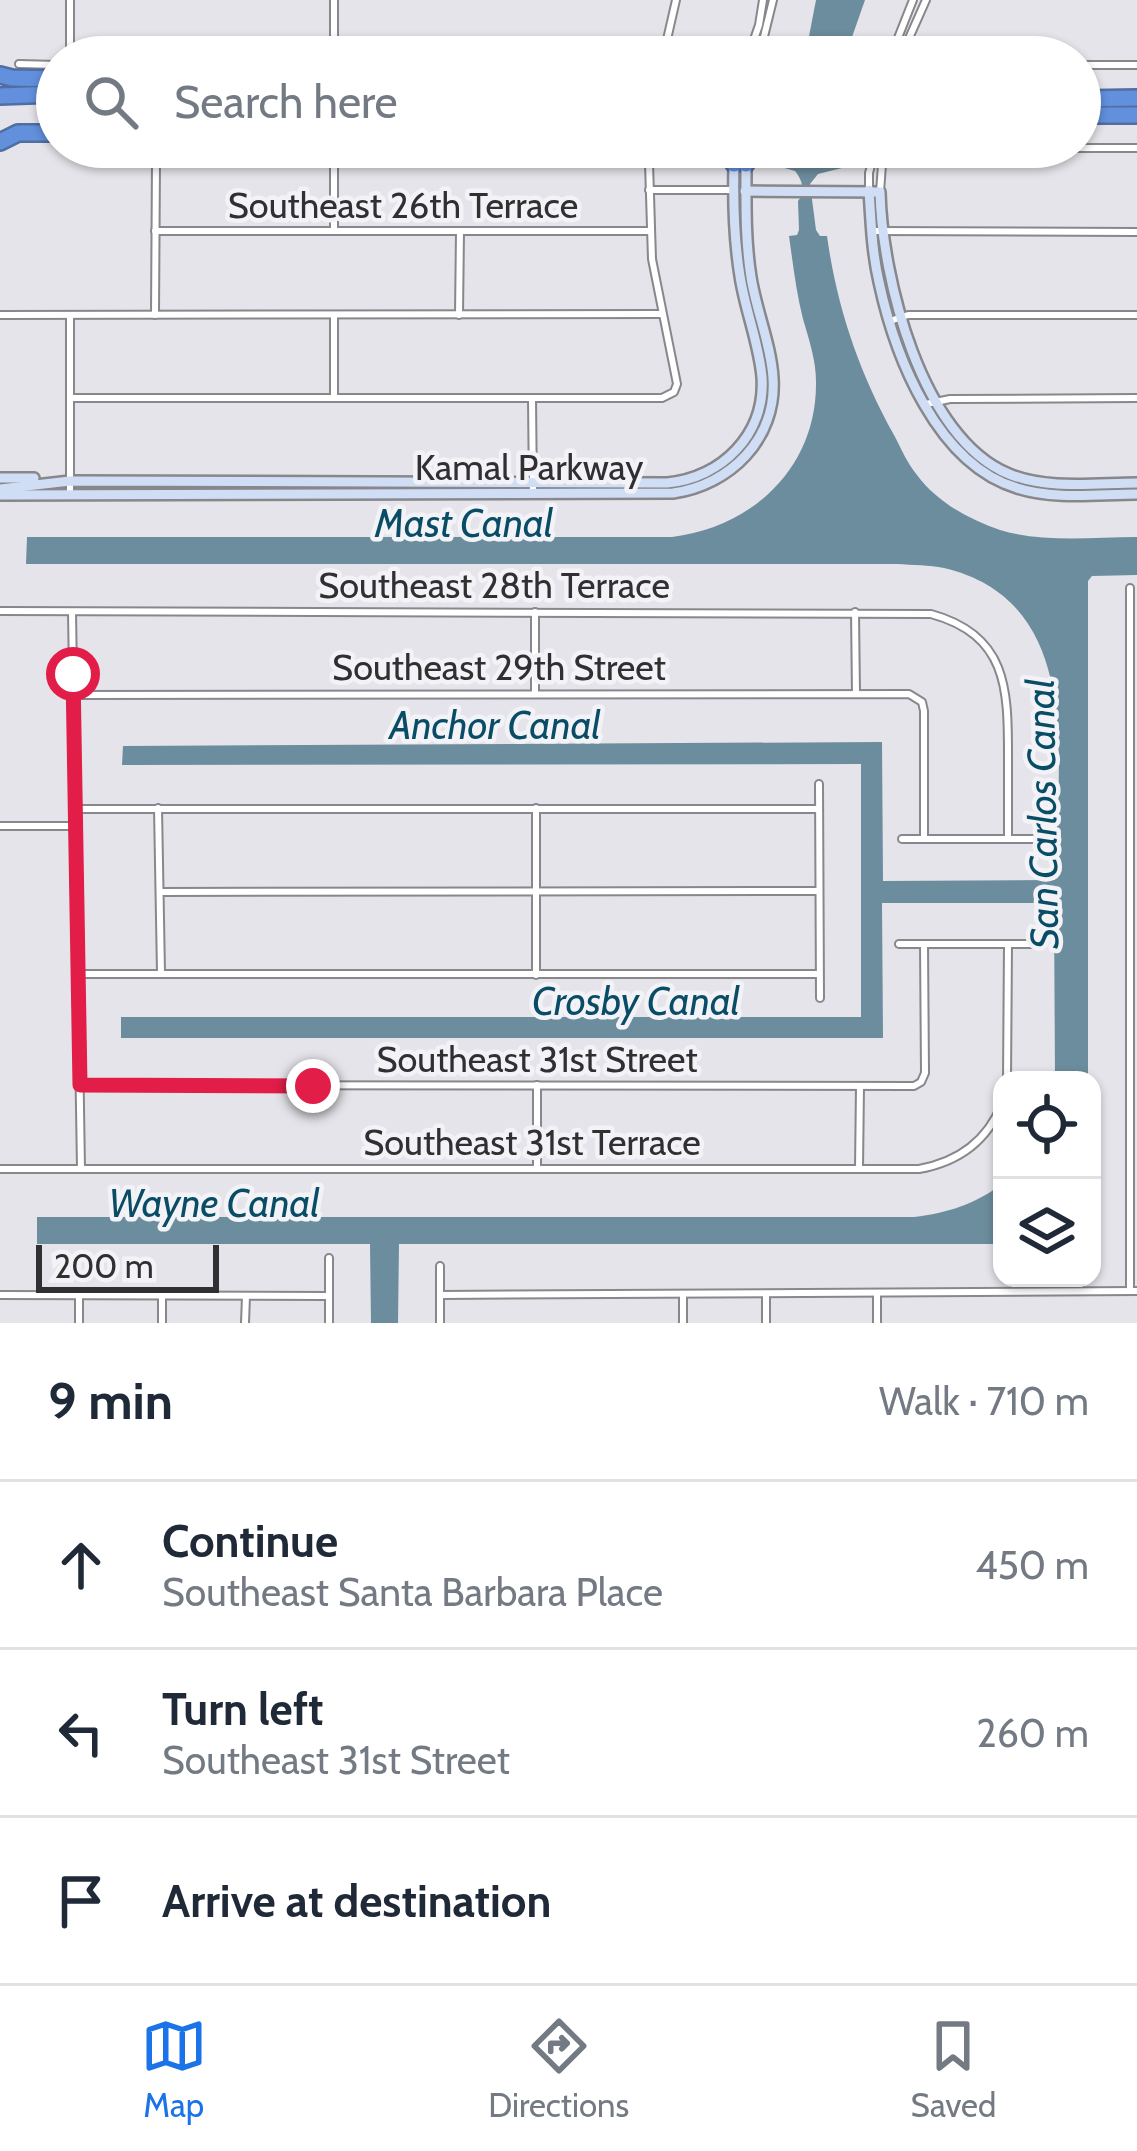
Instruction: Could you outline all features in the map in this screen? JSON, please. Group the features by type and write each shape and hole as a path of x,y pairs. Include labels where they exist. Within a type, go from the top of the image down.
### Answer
{"highway":[{"path":"0,75 36,83"},
{"path":"0,91 36,88"},
{"path":"1101,99 1137,98"},
{"path":"1101,115 1137,115"},
{"path":"0,127 36,129"},
{"path":"0,142 36,132"}],"street":[{"path":"70,0 70,36"},
{"path":"334,0 334,36"},
{"path":"668,36 676,0"},
{"path":"755,36 763,0"},
{"path":"764,36 772,0"},
{"path":"899,36 914,0"},
{"path":"910,36 926,0"},
{"path":"19,64 36,64"},
{"path":"1101,65 1137,65"},
{"path":"1101,148 1137,148"},
{"path":"155,315 156,168"},
{"path":"334,168 334,232"},
{"path":"70,398 662,398 674,392 676,377 661,314 650,232 649,168"},
{"name":"Kamal Parkway","path":"533,488 676,482 711,471 742,443 757,415 762,385 740,274 733,190 738,168"},
{"name":"Kamal Parkway","path":"0,492 70,487 533,488 673,494 712,482 730,471 758,441 769,413 773,381 751,279 742,168"},
{"path":"870,168 877,232 895,319 958,453 1005,484 1043,493 1137,494"},
{"path":"649,190 874,191"},
{"name":"Southeast 26th Terrace","path":"155,232 650,232"},
{"path":"459,315 460,232"},
{"path":"877,232 1137,232"},
{"path":"0,315 661,314"},
{"path":"0,478 70,487 70,315"},
{"path":"334,315 334,398"},
{"path":"895,319 1137,315"},
{"path":"532,398 533,488"},
{"path":"932,402 950,398 1137,398"},
{"path":"932,402 965,444 1003,472 1045,482 1137,483"},
{"path":"440,1295 1133,1291 1130,588"},
{"name":"Southeast 28th Terrace","path":"0,611 931,614 960,625 980,640 996,663 1007,697 1008,839"},
{"path":"72,611 81,1168"},
{"path":"855,611 856,694"},
{"path":"535,612 535,694"},
{"name":"Southeast 29th Street","path":"74,695 909,694 922,702 925,711 924,839"},
{"path":"819,784 820,998"},
{"path":"75,808 819,808"},
{"path":"158,808 161,974"},
{"path":"536,808 536,975"},
{"path":"0,826 76,826"},
{"path":"902,839 1039,839"},
{"path":"160,892 819,891"},
{"path":"899,944 1042,944"},
{"name":"Southeast 31st Street","path":"80,1085 912,1086 925,1073 924,944"},
{"path":"1007,1071 1008,944"},
{"path":"78,974 819,974"},
{"path":"537,1085 537,1169"},
{"path":"860,1086 860,1168"},
{"name":"Southeast 31st Terrace","path":"0,1169 933,1166 964,1153 993,1119"},
{"path":"328,1258 328,1323"},
{"path":"440,1266 440,1323"},
{"path":"877,1293 878,1323"},
{"path":"683,1294 683,1323"},
{"path":"766,1294 766,1323"},
{"path":"0,1295 328,1296"},
{"path":"245,1296 245,1323"},
{"path":"79,1297 79,1323"},
{"path":"162,1297 162,1323"}],"water":[{"path":"816,0 865,0 852,36 809,36"},
{"path":"785,168 842,168 818,174 810,184 816,230 827,236 843,314 870,387 925,485 976,521 1016,534 1137,537 1137,575 1092,576 1088,581 1088,1071 1055,1071 1054,903 882,903 883,1038 121,1038 121,1017 861,1017 861,764 122,765 123,746 882,742 883,881 1055,880 1059,744 1043,654 1023,616 990,587 944,568 897,564 26,564 27,537 672,537 729,521 775,488 805,441 813,413 815,366 789,236 799,230 800,178"},
{"path":"993,1190 993,1244 399,1244 398,1323 371,1323 370,1244 37,1244 37,1217 914,1217"}],"route":[{"path":"73,674 80,1085 313,1086"}],"water label":[{"name":"Mast Canal","path":"464,523"},
{"name":"Anchor Canal","path":"495,725"},
{"name":"San Carlos Canal","path":"1042,814"},
{"name":"Crosby Canal","path":"636,1001"},
{"name":"Wayne Canal","path":"214,1203"}]}
